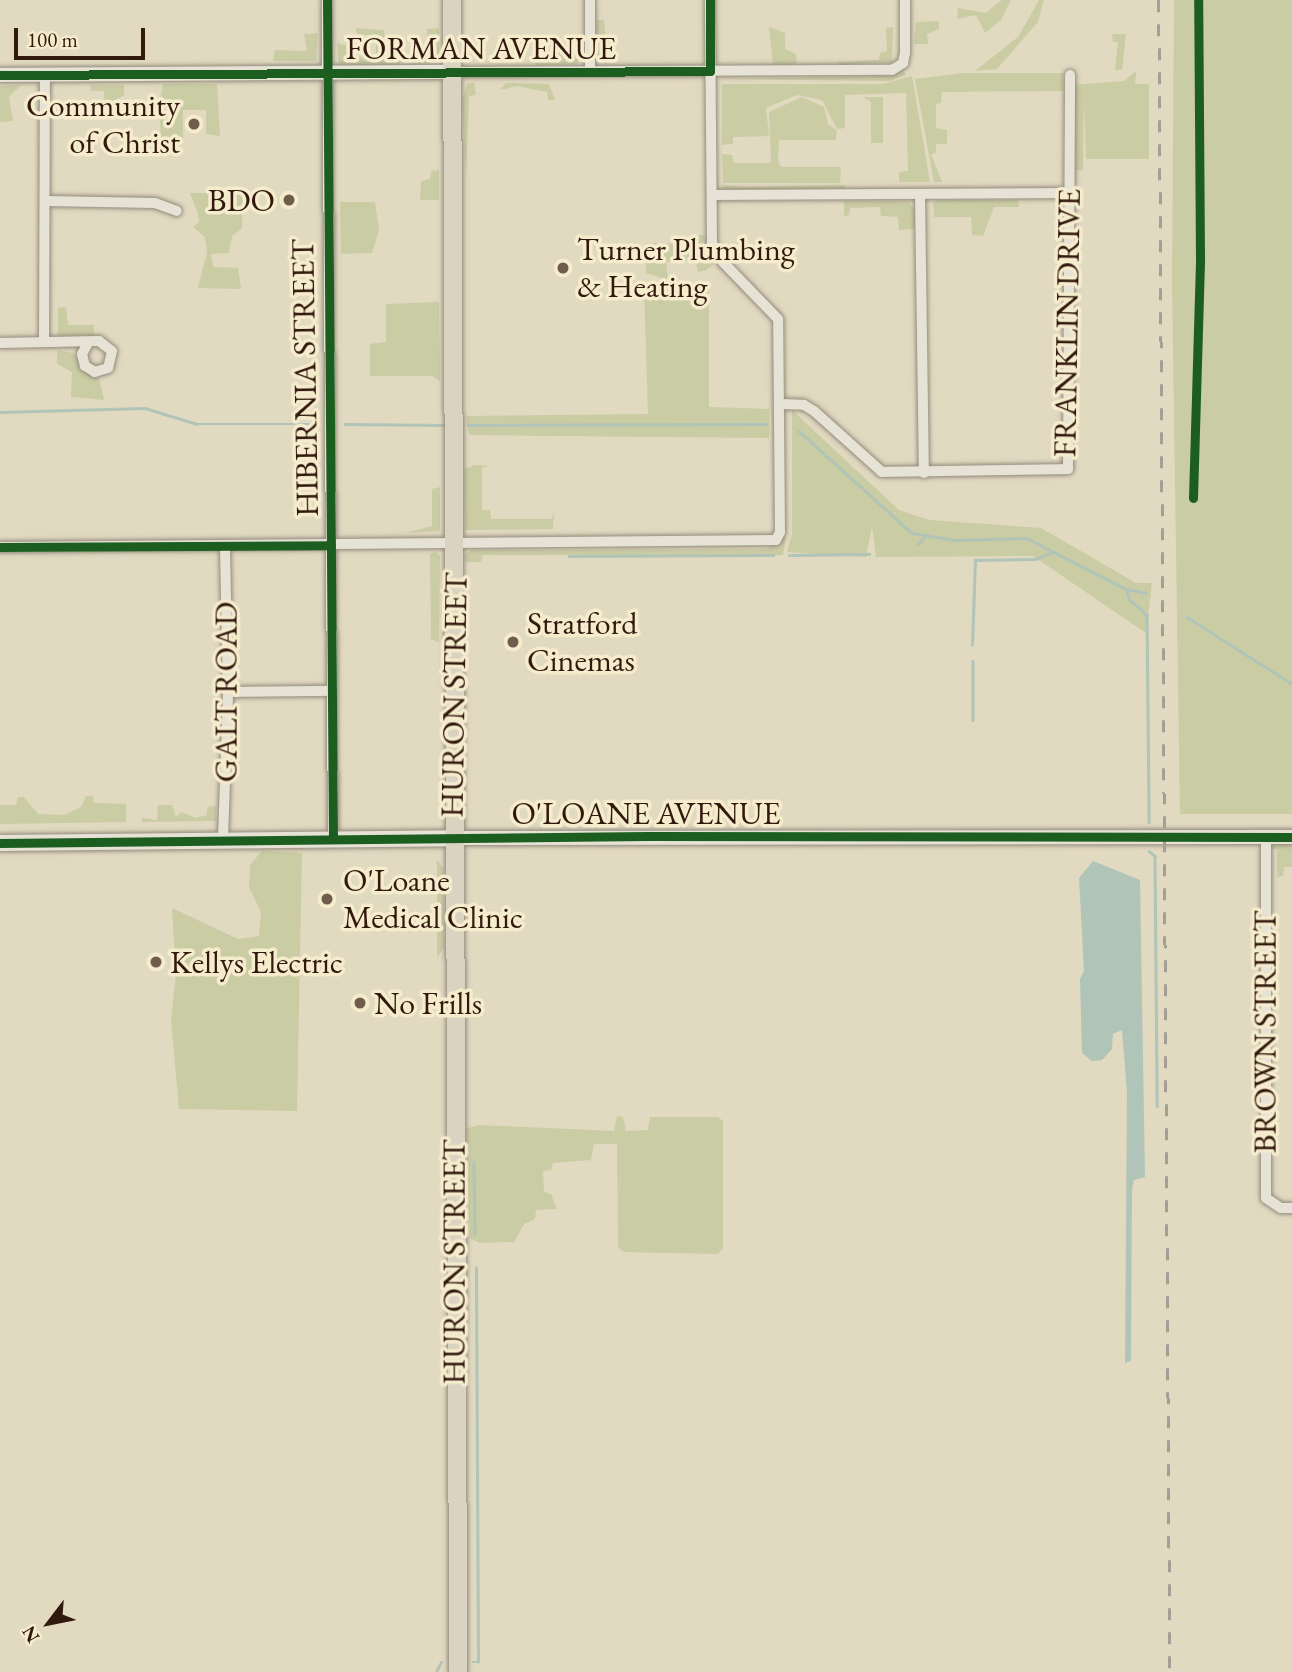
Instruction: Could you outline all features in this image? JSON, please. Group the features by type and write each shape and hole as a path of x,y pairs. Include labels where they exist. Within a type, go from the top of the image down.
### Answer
{"main road":[{"name":"HURON STREET","path":"452,0 456,544 453,838 455,1432 458,1672"},
{"name":"O'LOANE AVENUE","path":"0,844 223,838 453,838"}],"street":[{"name":"HIBERNIA STREET","path":"327,0 333,839"},
{"path":"590,0 590,71"},
{"path":"0,547 776,540 781,404 778,319 714,249 710,0"},
{"name":"FORMAN AVENUE","path":"0,75 892,69 903,63 905,0"},
{"path":"44,342 47,201 45,75"},
{"name":"FRANKLIN DRIVE","path":"781,404 804,405 814,411 882,472 1060,473 1070,467 1070,75"},
{"path":"712,195 1070,193"},
{"path":"920,194 924,473"},
{"path":"47,201 155,203 177,211"},
{"path":"0,343 87,345"},
{"name":"GALT ROAD","path":"223,838 228,692 225,545"},
{"path":"228,692 332,691"},
{"name":"BROWN STREET","path":"1266,837 1266,1193 1281,1208 1292,1208"},
{"name":"O'LOANE AVENUE","path":"453,838 1292,837"}],"green space":[{"path":"1001,0 1011,0 1001,20 985,33 976,15 957,19 958,8 986,13"},
{"path":"1039,0 1044,0 1038,22 997,69 975,71 1018,37"},
{"path":"1174,0 1292,0 1292,814 1180,814 1172,284"},
{"path":"596,20 604,20 608,66 596,57"},
{"path":"939,21 939,29 927,34 928,44 914,44 916,22"},
{"path":"769,27 785,33 785,49 796,54 797,65 773,65"},
{"path":"893,27 892,62 840,65 837,62 879,60 880,53 887,51 886,28"},
{"path":"356,28 384,30 387,57 401,54 400,65 339,66 337,43 346,45 348,57 376,56 376,35 357,35"},
{"path":"439,28 439,61 412,65 413,54 427,53 427,29"},
{"path":"318,33 316,61 273,61 275,50 307,51 304,34"},
{"path":"1112,34 1126,34 1122,70 1115,70 1118,42 1113,42"},
{"path":"543,50 578,52 578,64 537,66 532,58"},
{"path":"903,70 906,75 890,81 720,79 889,76"},
{"path":"1136,71 1135,84 1149,84 1149,159 1086,159 1084,101 1083,170 1075,170 1074,85 1124,81"},
{"path":"962,73 1063,73 1063,91 942,92 941,103 936,104 936,128 947,130 947,144 936,144 936,153 931,154 942,182 934,182 915,79"},
{"path":"912,76 930,182 899,182 899,172 908,171 906,93 845,95 845,128 837,129 822,100 797,95 766,108 769,136 733,137 733,144 722,145 722,84 883,84"},
{"path":"474,82 476,95 469,96 466,176 462,99 467,84"},
{"path":"506,83 549,84 555,100 548,100 547,92 517,86 500,90"},
{"path":"163,84 217,84 220,136 206,134 206,110 183,110 183,141 162,154 159,106"},
{"path":"21,85 9,97 13,121 0,122 0,86"},
{"path":"91,85 124,85 124,95 104,106 104,91 91,91"},
{"path":"802,97 824,107 828,124 837,131 836,140 779,140 778,161 781,167 841,167 840,183 723,183 722,154 732,155 734,163 771,163 769,112"},
{"path":"863,97 883,97 883,143 871,143 871,102"},
{"path":"439,170 439,200 420,200 421,181 430,179 431,171"},
{"path":"723,185 845,185 844,189 731,190 722,189"},
{"path":"190,193 243,193 242,228 232,236 229,253 211,254 213,267 238,268 241,289 198,288 207,252 205,237 193,227 199,222"},
{"path":"938,200 1018,200 1019,207 994,207 983,236 972,235 971,217 934,217 933,202"},
{"path":"844,201 908,201 916,212 915,229 899,230 898,217 881,216 880,207 850,208 849,215 844,216"},
{"path":"340,202 375,202 379,230 372,253 341,254"},
{"path":"704,235 713,265 706,270 698,272 696,261 666,262 668,280 646,273 646,243 676,244 678,237"},
{"path":"709,284 709,407 769,409 769,438 469,435 466,416 648,414 644,288"},
{"path":"439,302 440,381 432,376 370,376 370,344 386,342 386,304"},
{"path":"66,307 68,325 94,325 94,336 58,337 58,308"},
{"path":"57,350 73,353 85,372 99,378 104,400 71,397 72,372 57,364"},
{"path":"792,410 899,510 929,520 1041,528 1136,583 1152,583 1146,633 1033,556 876,557 872,526 866,557 787,552 792,534"},
{"path":"475,465 490,466 482,468 482,510 490,510 491,519 552,519 554,511 553,529 465,530 464,469"},
{"path":"440,487 440,531 405,533 432,526 432,489"},
{"path":"786,536 783,555 483,555 481,562 465,562 465,554 472,550 766,549"},
{"path":"435,552 440,556 439,642 431,639 430,554"},
{"path":"86,796 93,796 94,803 126,804 126,822 0,824 0,805 16,805 18,797 24,797 38,814 64,815 81,807"},
{"path":"158,805 172,805 176,817 181,812 196,818 207,815 207,807 216,806 216,821 142,822 142,818 157,820"},
{"path":"1276,844 1292,844 1292,867 1284,867 1283,876 1277,877 1277,849 1270,850"},
{"path":"262,851 302,853 297,1111 179,1109 171,1020 176,974 172,908 238,939 259,936 261,912 249,887 250,865"},
{"path":"437,860 444,869 444,948 437,957"},
{"path":"617,1116 623,1117 626,1131 648,1130 650,1117 718,1117 723,1121 723,1248 718,1254 624,1252 618,1247 617,1144 594,1144 591,1160 553,1163 551,1170 543,1171 544,1192 551,1194 557,1209 536,1210 535,1219 524,1224 514,1242 479,1243 470,1238 465,1129 479,1125 614,1131"}],"shaded area":[{"path":"1093,861 1140,880 1145,1177 1134,1180 1132,1189 1131,1361 1125,1363 1127,1092 1122,1030 1113,1034 1112,1049 1102,1060 1092,1061 1082,1053 1080,979 1084,971 1079,878"}],"waterway":[{"path":"0,412 145,408 197,424 315,424"},
{"path":"345,424 443,425"},
{"path":"468,425 766,424"},
{"path":"799,431 912,533 955,540 1027,538 1126,589 1146,593"},
{"path":"918,544 925,536"},
{"path":"972,645 975,560 1035,559 1053,552"},
{"path":"789,555 869,554"},
{"path":"569,556 773,555"},
{"path":"1126,589 1130,600 1147,615 1149,822"},
{"path":"1187,617 1292,684"},
{"path":"973,661 973,720"},
{"path":"1149,851 1155,856 1157,1106"},
{"path":"474,1162 475,1234"},
{"path":"473,1662 478,1662 476,1268"},
{"path":"436,1672 441,1662"}],"railway":[{"path":"1159,0 1170,1672"}],"cycle path":[{"path":"327,0 333,839"},
{"path":"0,75 710,71 710,0"},
{"path":"1193,498 1200,258 1198,0"},
{"path":"0,547 331,545"},
{"path":"0,843 648,836 1292,837"}],"place":[{"name":"Community of Christ","path":"194,124"},
{"name":"BDO","path":"289,200"},
{"name":"Turner Plumbing & Heating","path":"563,268"},
{"name":"Stratford Cinemas","path":"513,642"},
{"name":"O'Loane Medical Clinic","path":"327,899"},
{"name":"Kellys Electric","path":"156,962"},
{"name":"No Frills","path":"360,1003"}]}
